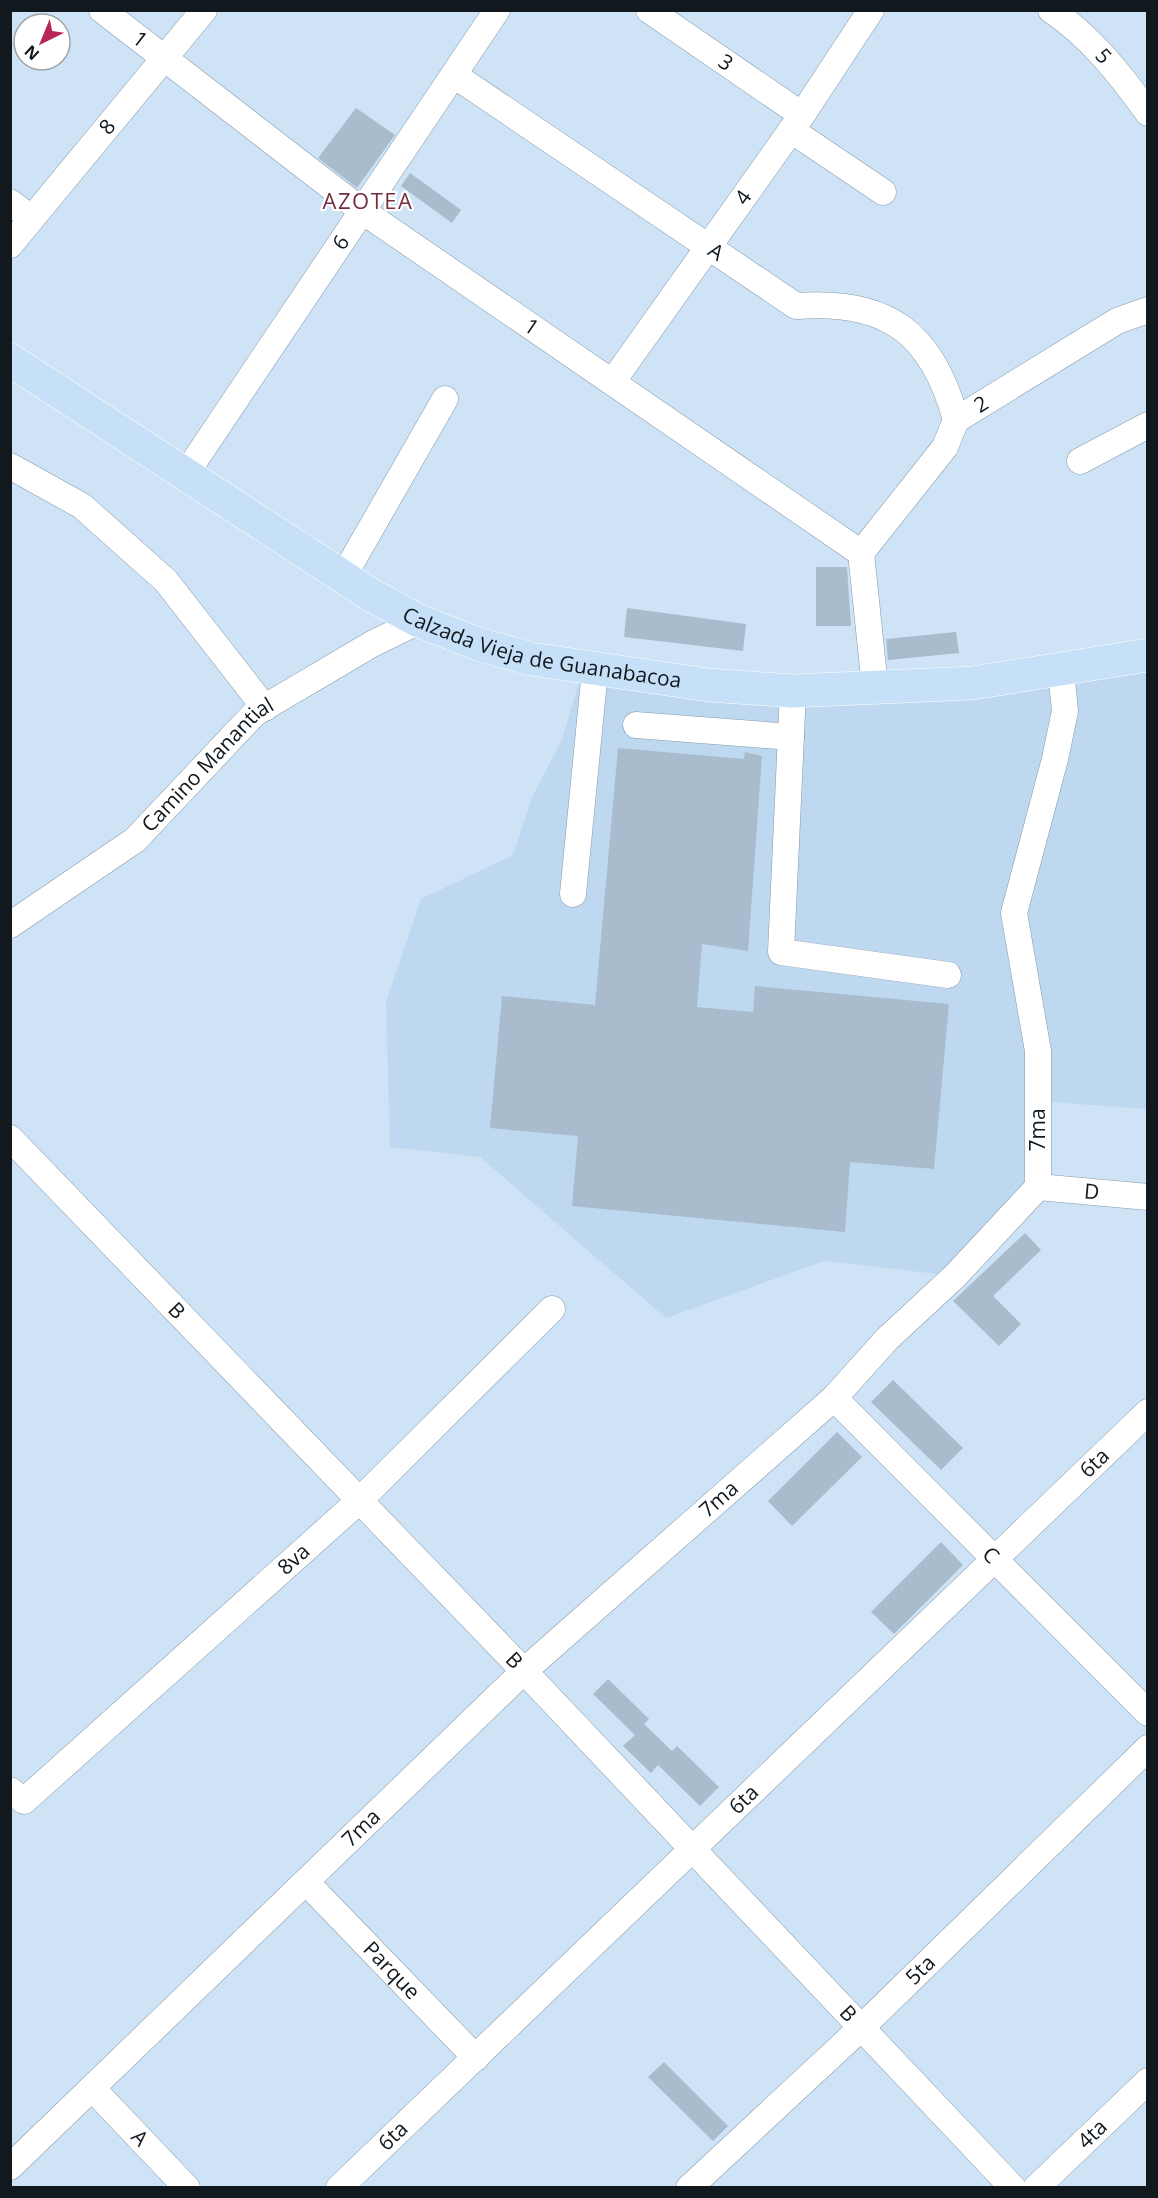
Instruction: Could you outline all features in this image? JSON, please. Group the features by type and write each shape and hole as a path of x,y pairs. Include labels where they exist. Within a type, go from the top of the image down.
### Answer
{"main road":[{"name":"Calzada Vieja de Guanabacoa","path":"10,360 343,577 419,621 478,644 531,659 708,685 793,692 973,683 1148,655"}],"street":[{"name":"1","path":"102,10 361,210 614,381 861,553"},
{"name":"8","path":"10,245 204,10"},
{"name":"6","path":"186,475 361,210 498,10"},
{"name":"3","path":"649,10 797,122 883,192"},
{"name":"4","path":"614,381 797,122 871,10"},
{"name":"5","path":"1051,10 1066,20 1102,55 1148,113"},
{"name":"A","path":"454,75 796,306 823,304 856,306 900,325 920,342 933,359 948,391 956,420"},
{"path":"10,202 31,218"},
{"name":"2","path":"861,553 945,447 956,420 1117,321 1148,310"},
{"path":"343,577 444,399"},
{"path":"1080,461 1148,425"},
{"path":"10,466 82,506 166,581 265,708"},
{"path":"861,553 875,687"},
{"name":"Camino Manantial","path":"10,925 135,840 255,713 372,644 419,621"},
{"path":"573,894 595,670"},
{"name":"7ma","path":"10,2167 524,1671 834,1398 887,1339 955,1276 1038,1187 1038,1051 1014,913 1055,759 1065,711 1061,670"},
{"path":"793,692 781,952 948,975"},
{"path":"636,725 791,737"},
{"name":"B","path":"10,1138 524,1671 1013,2187"},
{"name":"D","path":"1038,1187 1148,1197"},
{"name":"8va","path":"17,1795 359,1501 552,1309"},
{"name":"C","path":"834,1398 1148,1713"},
{"name":"6ta","path":"339,2187 1148,1412"},
{"name":"5ta","path":"689,2187 861,2028 1148,1748"},
{"name":"Parque","path":"306,1882 476,2058"},
{"name":"4ta","path":"1036,2187 1148,2081"},
{"name":"A","path":"92,2088 187,2187"}],"shaded area":[{"path":"1147,655 1147,1109 1050,1102 1038,1187 955,1276 824,1261 666,1318 480,1157 390,1147 386,1002 421,899 513,855 533,795 562,740 583,668 793,691"}],"building":[{"path":"356,108 395,135 357,188 318,158"},
{"path":"410,173 461,210 452,223 401,186"},
{"path":"816,567 847,567 851,626 816,626"},
{"path":"627,608 746,624 743,651 624,637"},
{"path":"956,632 959,653 888,660 886,639"},
{"path":"618,748 744,759 745,752 762,756 748,951 702,944 697,1007 753,1012 755,986 949,1004 934,1169 850,1162 845,1232 572,1206 578,1136 490,1128 502,996 595,1005"},
{"path":"1025,1233 1041,1250 993,1296 1021,1324 999,1346 953,1301"},
{"path":"893,1380 963,1448 941,1470 871,1402"},
{"path":"837,1432 862,1457 792,1526 768,1501"},
{"path":"941,1542 963,1565 894,1634 871,1612"},
{"path":"608,1679 649,1719 644,1724 672,1751 677,1746 719,1787 700,1806 658,1765 651,1773 623,1746 635,1735 593,1694"},
{"path":"664,2062 728,2126 713,2141 648,2077"}],"district":[{"name":"AZOTEA","path":"368,201"}]}
